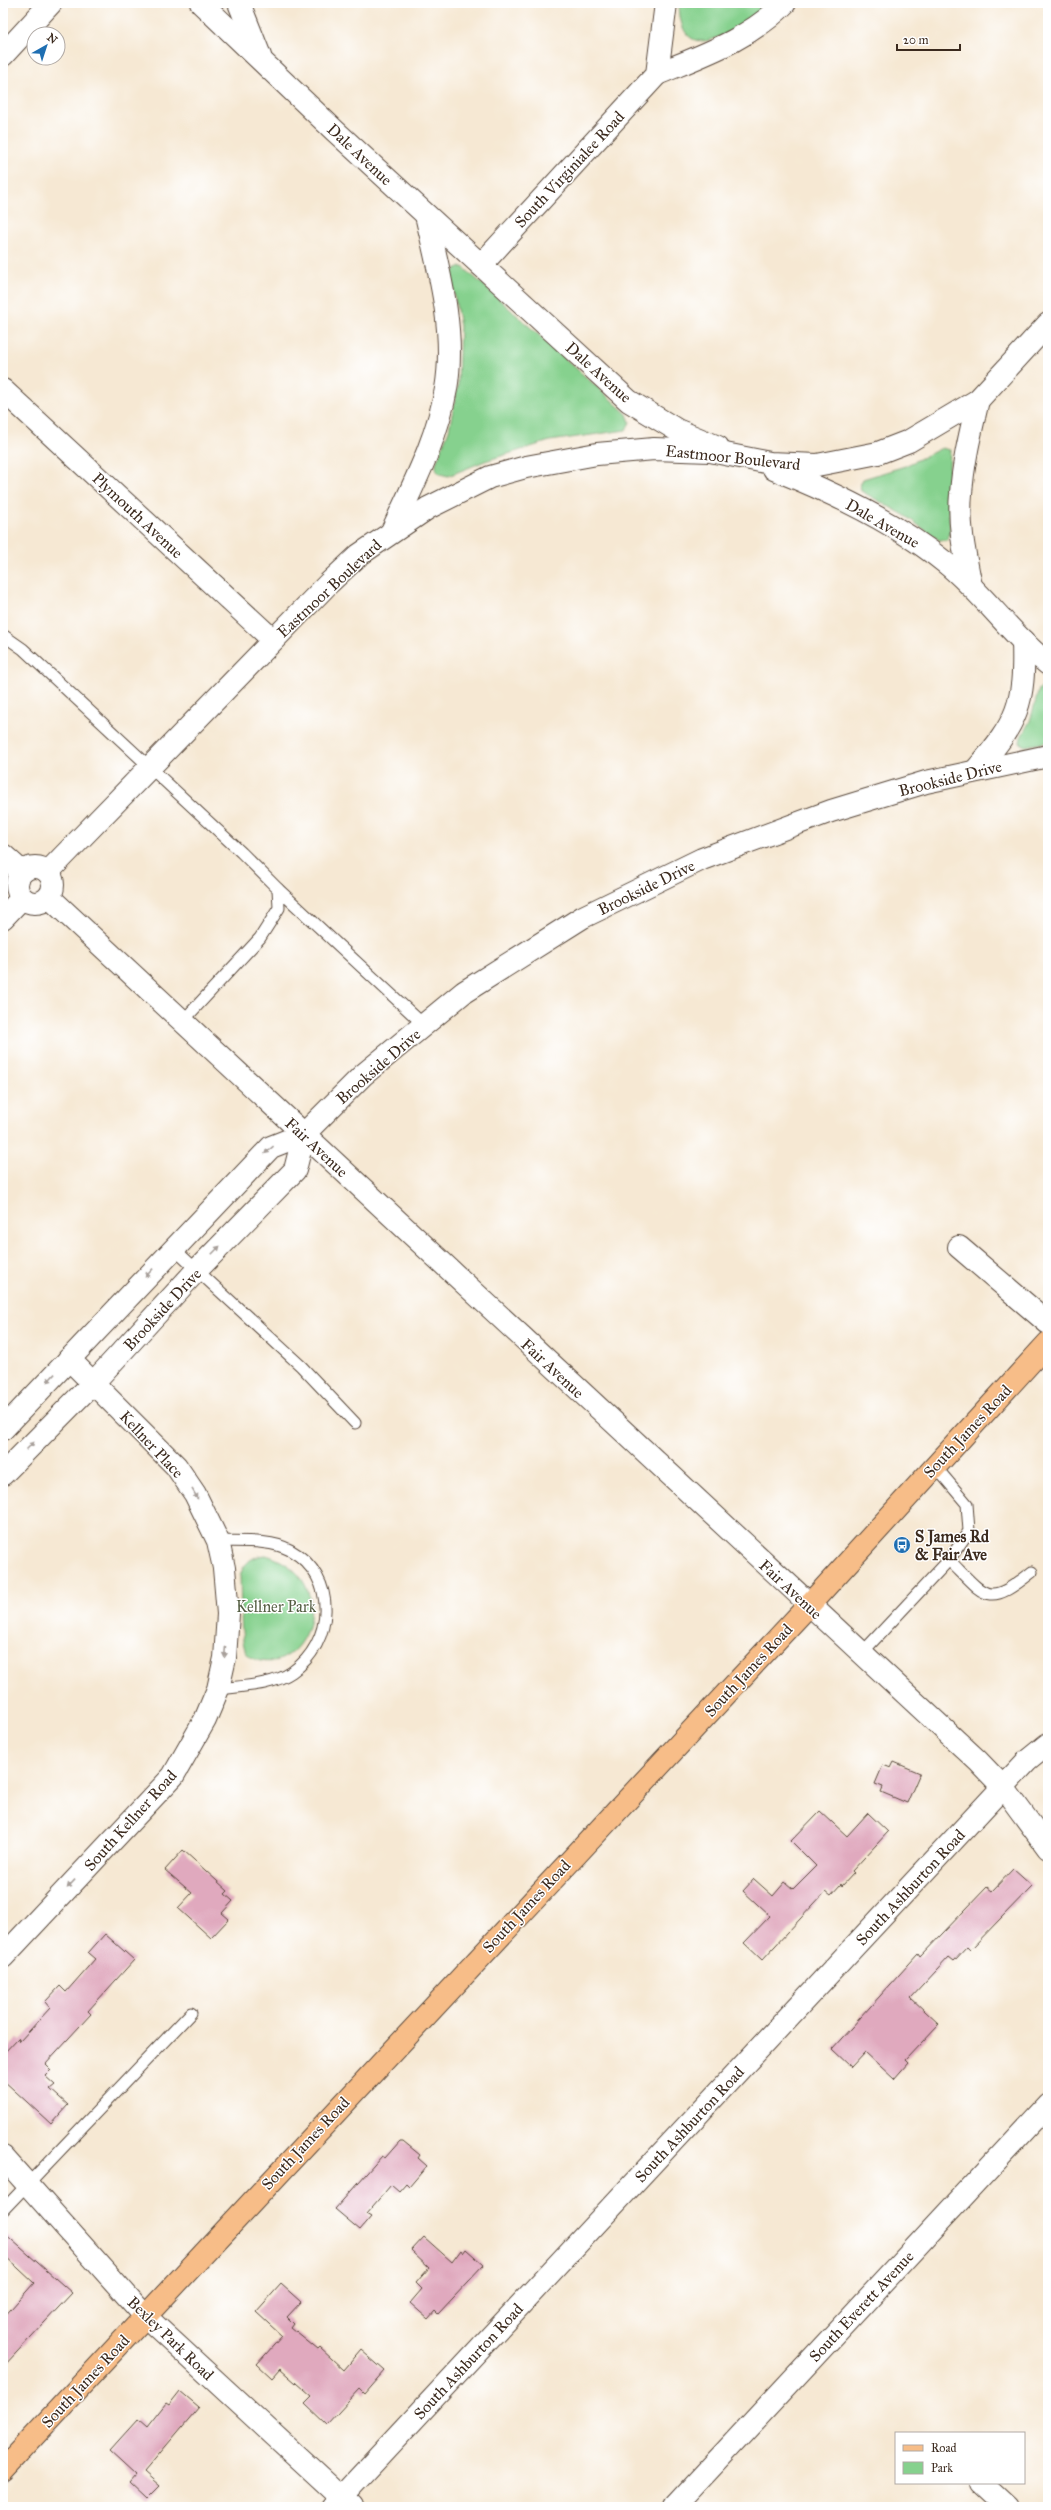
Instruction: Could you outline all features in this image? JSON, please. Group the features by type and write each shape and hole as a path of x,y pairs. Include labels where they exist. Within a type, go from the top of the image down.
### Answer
{"main road":[{"name":"South James Road","path":"3,2469 809,1605 934,1465 1048,1342"}],"street":[{"path":"3,55 51,3"},
{"name":"Dale Avenue","path":"201,3 426,215 629,401 677,430 810,484 910,537 947,564 971,586 999,619 1048,664"},
{"path":"239,3 262,62"},
{"path":"657,74 666,3"},
{"name":"South Virginialee Road","path":"482,265 657,74 727,46 773,15 785,3"},
{"path":"392,531 427,454 439,422 446,388 449,357 447,327 439,271 426,215"},
{"name":"Eastmoor Boulevard","path":"48,872 272,640 359,555 392,531 455,493 490,477 526,467 597,454 654,449 710,451 770,463 816,465 878,453 909,441 978,400 1048,324"},
{"name":"Plymouth Avenue","path":"3,390 272,640"},
{"path":"971,586 964,546 960,495 968,444 978,400"},
{"path":"976,770 1004,738 1019,707 1024,680 1022,641"},
{"name":"Brookside Drive","path":"3,1429 173,1248 271,1147 304,1134 363,1075 464,992 583,917 702,859 831,811 926,782 976,770 1048,756"},
{"path":"3,855 22,872"},
{"path":"35,866 48,872 54,884 49,897 36,903 22,898 17,885 22,872 35,866"},
{"name":"Fair Avenue","path":"49,897 1003,1787 1048,1848"},
{"path":"3,918 22,898"},
{"name":"Brookside Drive","path":"3,1474 94,1382 196,1270 295,1170 304,1134"},
{"path":"959,1247 1048,1322"},
{"name":"Kellner Place","path":"69,1359 94,1382 176,1466 195,1494 218,1541 224,1568 228,1614"},
{"name":"South Kellner Road","path":"3,1957 173,1776 205,1720 218,1689 225,1658 228,1614"},
{"name":"South Ashburton Road","path":"342,2504 1027,1761 1048,1744"},
{"name":"South Everett Avenue","path":"674,2507 1048,2105"},
{"name":"Bexley Park Road","path":"3,2157 145,2316 342,2504"},
{"path":"982,2484 1007,2507"}],"lane":[{"path":"3,635 23,649 424,1025"},
{"path":"183,1021 260,938 279,908 278,889"},
{"path":"173,1248 301,1366 355,1423"},
{"path":"860,1654 949,1560 970,1531 967,1504 934,1465"},
{"path":"218,1541 252,1543 289,1550 314,1574 325,1601 322,1636 316,1649 296,1669 271,1681 218,1689"},
{"path":"949,1560 983,1592 997,1595 1010,1590 1032,1572"},
{"path":"3,2210 191,2013"}],"green space":[{"path":"679,3 769,3 728,33 714,39 700,41 689,37 682,25"},
{"path":"463,267 627,414 630,422 626,430 550,441 485,461 448,476 440,474 436,470 436,463 449,430 458,385 460,326 451,277 456,268"},
{"path":"942,448 950,450 948,495 950,533 947,540 939,540 904,515 861,491 860,485 863,479 905,466"},
{"path":"1045,685 1048,685 1048,742 1025,746 1020,743 1021,737 1030,721 1039,689"},
{"name":"Kellner Park","path":"266,1555 290,1567 304,1583 310,1601 310,1620 303,1638 292,1652 278,1660 261,1661 254,1659 249,1655 244,1646 240,1577 243,1568 249,1561 256,1557"}],"building":[{"path":"894,1762 920,1773 907,1803 881,1792 883,1787 875,1784 883,1765 891,1768"},
{"path":"820,1811 847,1836 868,1813 888,1832 852,1871 854,1873 842,1886 841,1884 831,1895 826,1891 762,1960 744,1943 770,1916 743,1891 754,1879 773,1896 785,1882 793,1889 816,1866 791,1841"},
{"path":"183,1850 228,1891 225,1894 233,1901 222,1913 229,1919 211,1938 178,1908 192,1893 165,1870"},
{"path":"1013,1869 1032,1886 970,1950 967,1947 954,1961 949,1957 911,1998 939,2024 905,2060 908,2063 894,2079 865,2052 851,2067 832,2049 918,1954 920,1957 987,1887 992,1891"},
{"path":"105,1934 134,1960 88,2011 91,2014 45,2064 51,2070 45,2076 55,2085 50,2089 68,2105 51,2124 3,2080 3,2054 18,2038 20,2041 50,2008 45,2002 60,1986 66,1992 95,1959 88,1953"},
{"path":"400,2141 403,2141 420,2155 418,2158 427,2166 409,2187 406,2184 399,2192 391,2185 366,2214 371,2217 360,2230 335,2209 382,2156 385,2158"},
{"path":"3,2232 72,2293 3,2367 3,2318 34,2283 3,2254"},
{"path":"424,2237 452,2262 461,2250 463,2253 466,2249 484,2265 438,2314 435,2311 428,2319 410,2303 422,2289 416,2283 429,2268 411,2251"},
{"path":"281,2284 301,2302 287,2317 294,2324 291,2328 318,2350 320,2348 344,2370 361,2350 385,2371 365,2394 360,2389 327,2425 305,2404 312,2397 280,2369 272,2378 257,2364 282,2336 256,2312"},
{"path":"180,2391 199,2407 144,2472 160,2486 147,2499 129,2482 135,2475 109,2451 138,2419 147,2427 166,2403 169,2405"}],"place":[{"name":"S James Rd & Fair Ave","path":"902,1545"}]}
